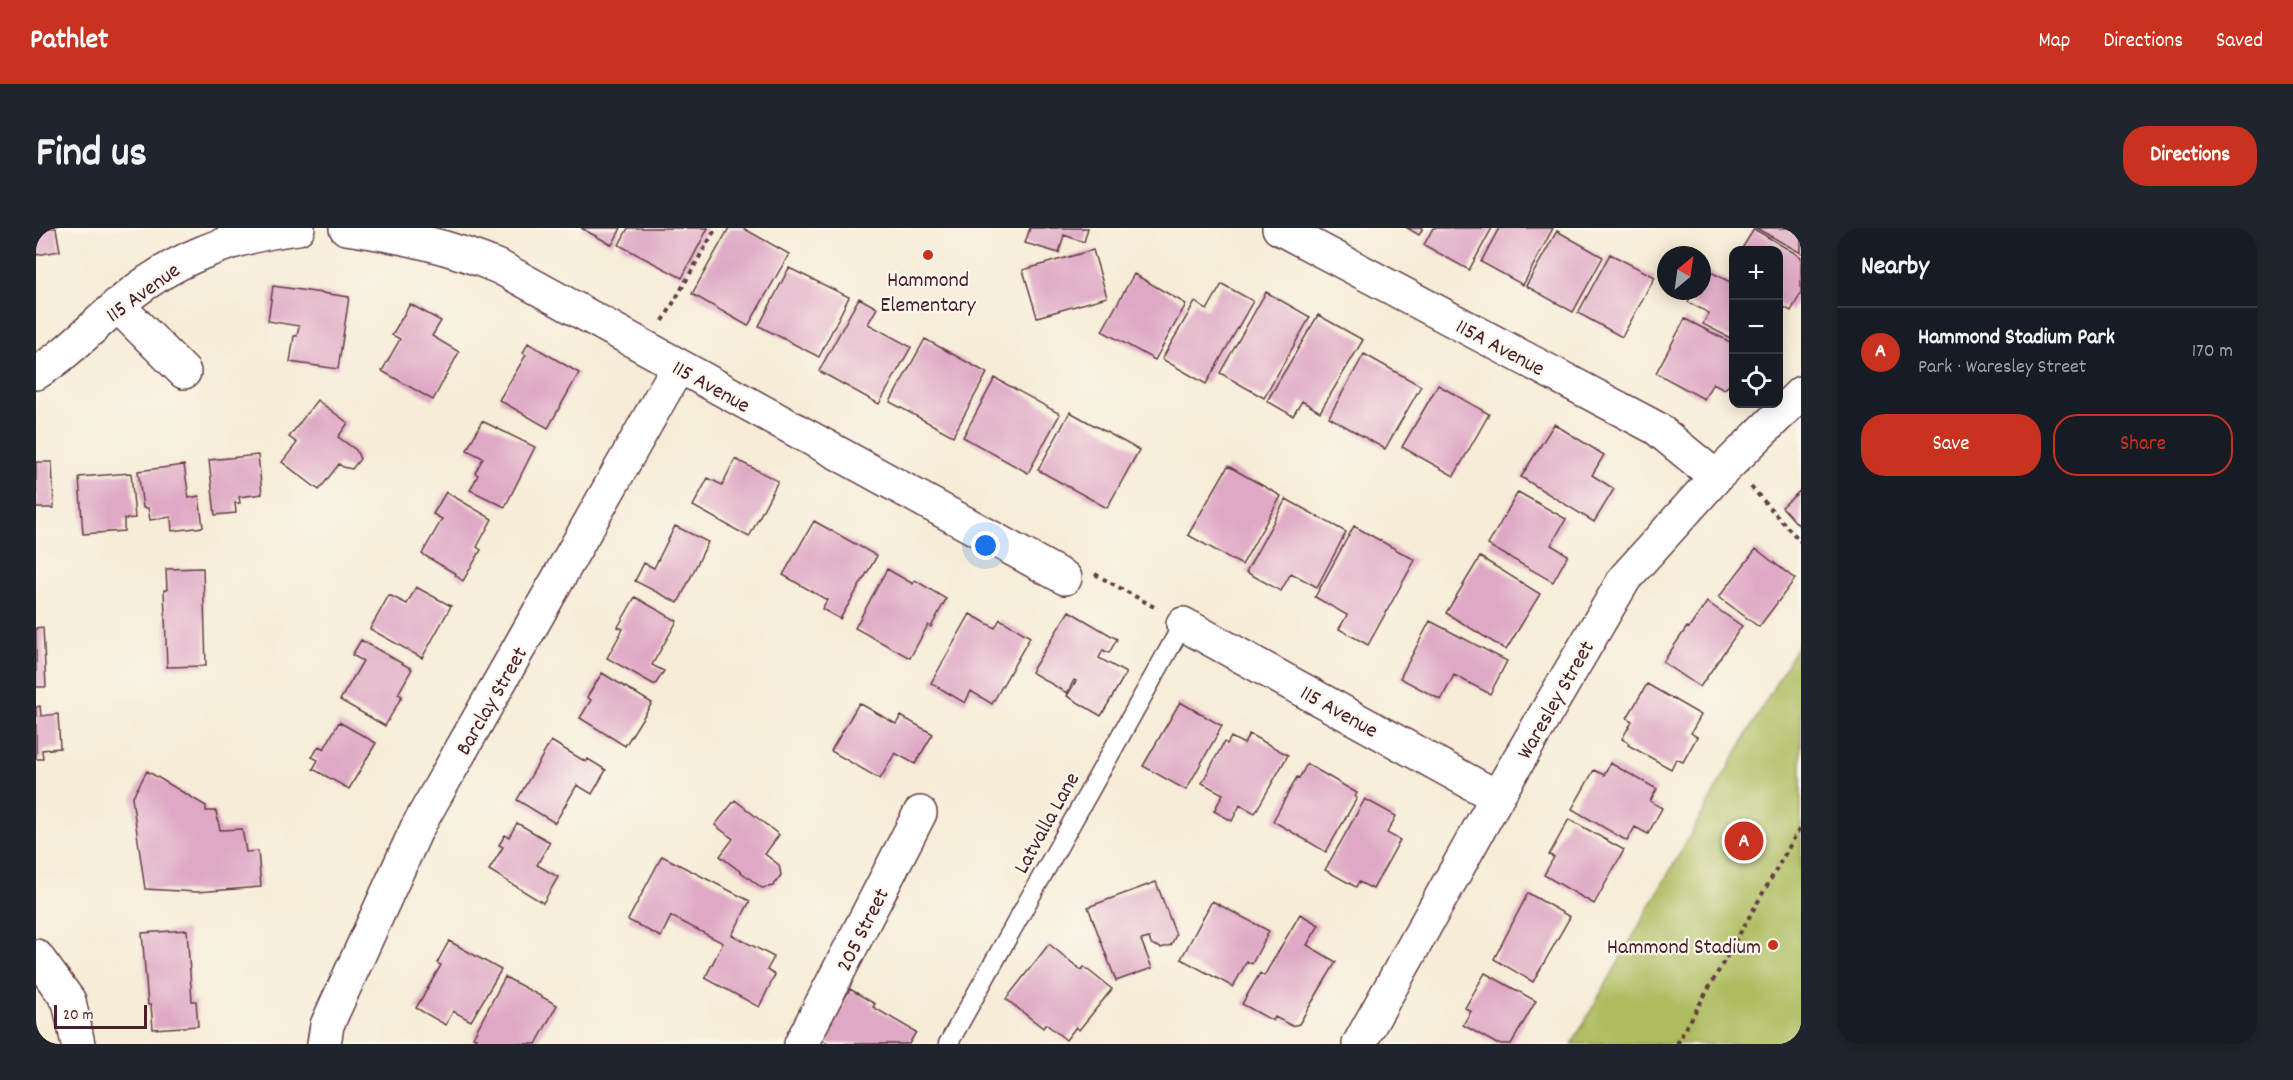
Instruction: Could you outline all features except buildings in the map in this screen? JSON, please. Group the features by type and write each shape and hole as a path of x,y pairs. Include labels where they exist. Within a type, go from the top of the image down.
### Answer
{"street":[{"name":"115 Avenue","path":"36,373 62,355 143,284 180,261 273,231 298,228"},
{"name":"115 Avenue","path":"346,228 419,240 466,253 501,268 1065,578"},
{"name":"115A Avenue","path":"1279,228 1656,428 1724,470"},
{"path":"117,305 184,372"},
{"name":"Barclay Street","path":"324,1044 327,1025 417,828 678,367"},
{"name":"Waresley Street","path":"1359,1044 1497,797 1625,578 1724,470 1801,393"},
{"name":"115 Avenue","path":"1183,624 1497,797"},
{"name":"205 Street","path":"801,1044 920,813"},
{"path":"36,956 69,1001 78,1044"}],"lane":[{"name":"Latvalla Lane","path":"948,1044 1183,624"}],"path":[{"path":"647,350 716,228"},
{"path":"1724,470 1801,542"},
{"path":"1065,578 1080,565 1183,624"},
{"path":"1677,1044 1801,826"}],"green space":[{"path":"1801,639 1801,1044 1572,1044"}],"place":[{"name":"Hammond Elementary","path":"928,255"},
{"name":"Hammond Stadium Park","path":"1744,841"},
{"name":"Hammond Stadium","path":"1773,945"}]}
